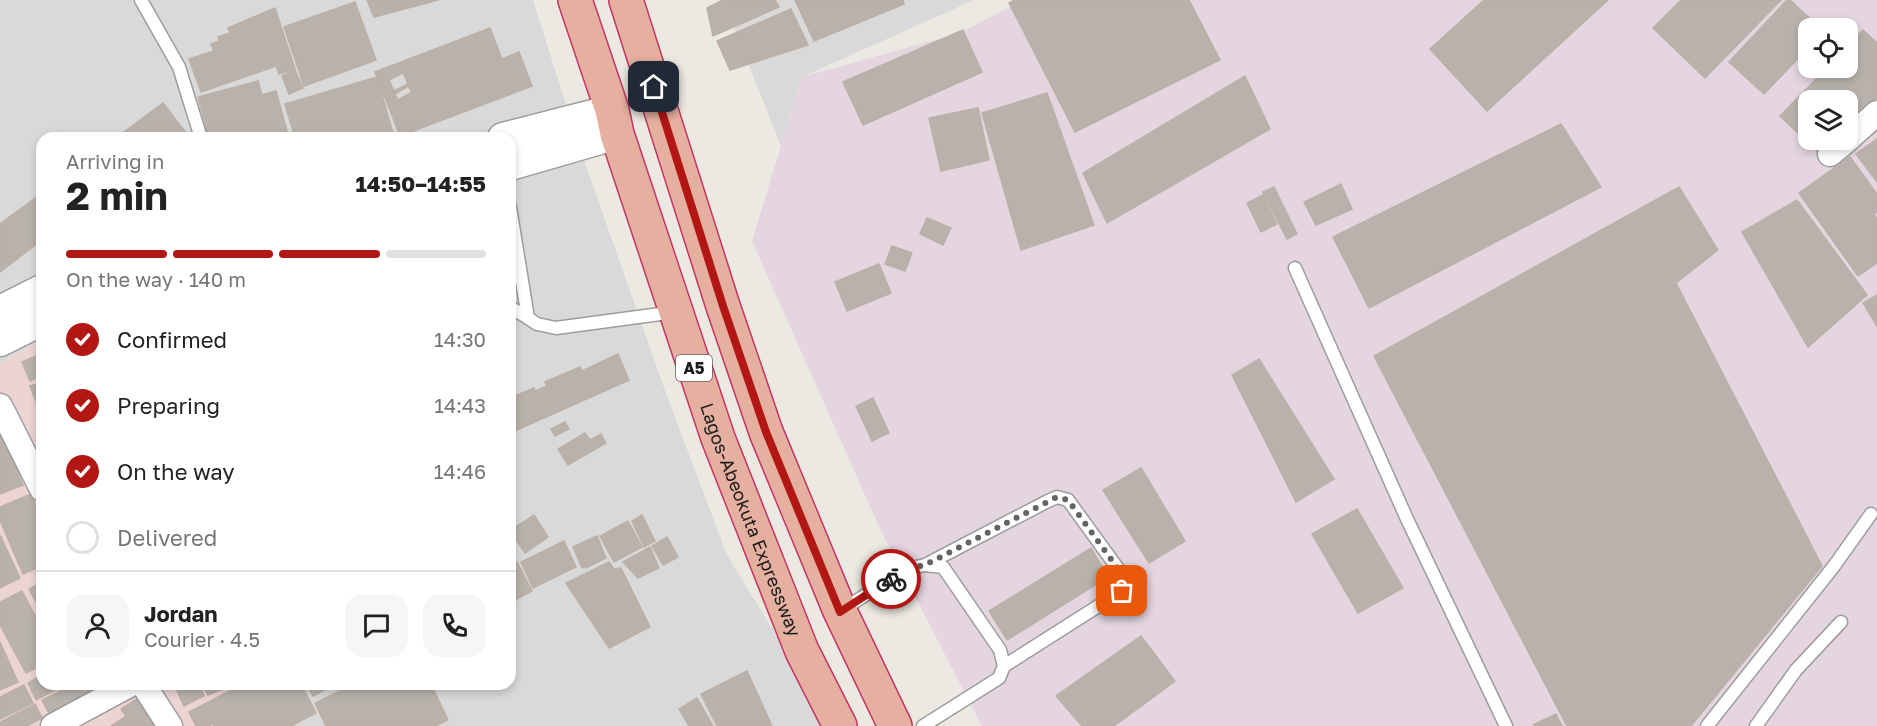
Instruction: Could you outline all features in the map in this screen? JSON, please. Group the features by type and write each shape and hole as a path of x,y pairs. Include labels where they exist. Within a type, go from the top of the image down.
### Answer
{"highway":[{"name":"Lagos-Abeokuta Expressway","path":"575,0 718,438 802,651 840,726"},
{"name":"A5","path":"626,0 723,306 766,432 840,612 895,726"}],"street":[{"path":"1858,130 1877,113"},
{"path":"516,136 615,122"},
{"path":"516,163 615,122"},
{"path":"0,311 36,293"},
{"path":"0,341 36,323"},
{"path":"0,406 36,477"},
{"path":"53,726 120,690"},
{"path":"147,690 170,726"}],"lane":[{"path":"141,0 179,67 199,132"},
{"path":"516,244 528,318"},
{"path":"1295,268 1407,519 1506,726"},
{"path":"516,311 537,324 556,328 676,312"},
{"path":"840,612 906,569 925,565 1057,497 1068,500 1124,577 1122,591 1004,666 999,678 923,726"},
{"path":"1707,726 1834,566 1871,514"},
{"path":"925,565 944,567 1000,650 1004,666"},
{"path":"1756,726 1796,670 1841,622"}],"shaded area":[{"path":"0,0 533,0 579,146 668,399 727,555 832,726 207,726 260,690 516,690 516,132 36,132 36,343 0,363"},
{"path":"723,0 974,0 802,77 781,146"},
{"path":"1023,0 1877,0 1877,726 982,726 882,533 752,241 802,77 960,33"},
{"path":"36,343 36,690 260,690 207,726 0,726 0,363"}],"building":[{"path":"367,0 438,0 374,17"},
{"path":"723,0 775,0 779,7 713,36 707,8"},
{"path":"795,0 903,0 904,4 814,41"},
{"path":"1015,0 1189,0 1220,60 1075,132 1009,3"},
{"path":"1484,0 1608,0 1487,111 1430,49"},
{"path":"1681,0 1781,0 1705,78 1653,28"},
{"path":"1787,0 1790,0 1809,18 1798,18 1798,58 1764,94 1729,62"},
{"path":"355,2 376,60 304,86 284,27"},
{"path":"275,8 295,69 279,74 276,66 201,92 189,59 214,51 211,44 219,41 218,37 230,33 228,28"},
{"path":"791,9 808,45 730,70 717,41"},
{"path":"490,28 502,59 519,52 532,86 411,132 398,132 375,72","holes":["403,73 408,84 394,91 389,80","408,86 412,92 398,100 395,94"]},
{"path":"963,30 982,72 863,125 843,82"},
{"path":"1863,30 1877,43 1877,97 1858,117 1858,90 1805,90 1817,78 1858,78 1858,35"},
{"path":"295,70 303,88 289,94 282,76"},
{"path":"1245,76 1270,129 1107,223 1083,173"},
{"path":"377,77 393,132 293,132 285,104"},
{"path":"258,81 262,95 276,91 287,132 207,132 198,97"},
{"path":"1047,93 1094,225 1021,250 982,113"},
{"path":"1798,98 1798,133 1780,116"},
{"path":"163,103 185,132 124,132"},
{"path":"978,108 989,160 941,171 929,118"},
{"path":"1561,124 1601,187 1369,308 1333,237"},
{"path":"1877,139 1877,182 1856,154"},
{"path":"1816,150 1826,150 1821,155"},
{"path":"1850,157 1877,194 1877,212 1874,214 1877,219 1877,263 1858,276 1799,193"},
{"path":"1341,184 1352,209 1316,225 1304,202"},
{"path":"1274,187 1297,234 1287,239 1263,192"},
{"path":"1679,187 1718,250 1676,283 1822,566 1691,726 1567,726 1374,356"},
{"path":"1263,195 1277,224 1261,232 1247,203"},
{"path":"36,197 36,245 0,272 0,224"},
{"path":"1797,200 1867,295 1808,347 1742,232"},
{"path":"927,218 951,228 943,245 920,234"},
{"path":"892,246 912,253 905,271 885,264"},
{"path":"879,264 891,293 847,311 835,282"},
{"path":"1877,295 1877,326 1863,303"},
{"path":"618,354 629,380 516,430 516,396 534,388 535,391 547,386 545,382 580,367 582,371"},
{"path":"36,356 36,378 30,381 22,362"},
{"path":"1259,359 1334,479 1296,502 1232,375"},
{"path":"36,384 36,402 30,386"},
{"path":"873,398 889,433 872,441 856,406"},
{"path":"565,422 569,429 555,436 551,429"},
{"path":"0,430 23,485 0,494"},
{"path":"585,433 590,440 601,434 606,443 568,465 558,449"},
{"path":"1141,468 1185,541 1149,563 1103,490"},
{"path":"31,494 36,506 36,569 23,574 0,520 0,507"},
{"path":"1357,509 1403,588 1358,613 1312,534"},
{"path":"534,515 548,537 525,553 516,540 516,527"},
{"path":"642,515 655,541 644,547 632,521"},
{"path":"628,521 642,547 614,562 600,536"},
{"path":"0,535 20,578 0,588"},
{"path":"597,536 606,558 582,568 573,547"},
{"path":"667,537 678,557 663,565 652,546"},
{"path":"564,541 576,567 533,588 521,562"},
{"path":"650,547 659,568 638,578 623,562"},
{"path":"1091,548 1108,577 1007,640 989,611"},
{"path":"609,562 614,569 621,568 650,627 609,648 566,583"},
{"path":"516,563 532,591 516,600"},
{"path":"36,585 36,602 29,589"},
{"path":"22,591 36,618 36,668 26,673 0,625 0,602"},
{"path":"1141,636 1175,681 1114,726 1082,726 1056,696"},
{"path":"0,642 18,682 0,690"},
{"path":"747,671 772,726 717,726 701,694"},
{"path":"36,678 36,690 55,690 36,700 28,683"},
{"path":"24,685 33,703 0,719 0,697"},
{"path":"63,690 106,690 51,717 42,700"},
{"path":"177,690 202,690 204,696 184,706"},
{"path":"205,690 220,690 208,695"},
{"path":"231,690 304,690 316,713 291,726 214,726 213,723 209,726 196,726 189,712"},
{"path":"310,690 324,690 313,696"},
{"path":"342,690 434,690 448,720 435,726 326,726 315,703"},
{"path":"143,695 162,726 111,726 126,716 121,709"},
{"path":"697,698 713,726 689,726 679,709"},
{"path":"35,704 42,718 27,726 0,726 0,722"},
{"path":"1556,714 1562,726 1533,725"}],"way so far":[{"path":"891,579 906,569 925,565 1057,497 1068,500 1124,577 1122,591"}],"route":[{"path":"654,87 723,306 766,432 840,612 891,579"}]}
